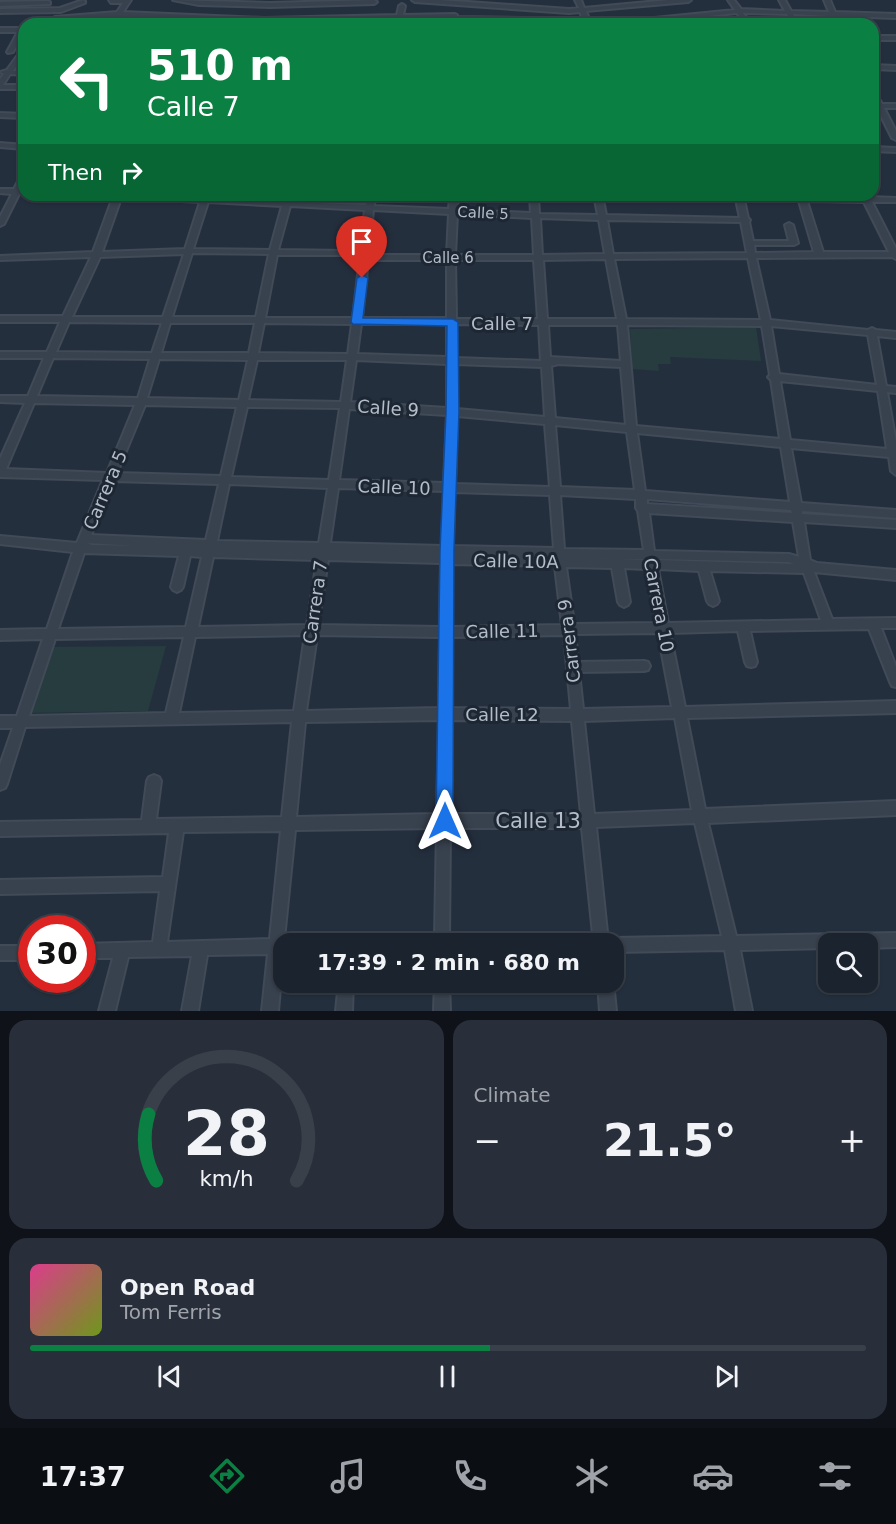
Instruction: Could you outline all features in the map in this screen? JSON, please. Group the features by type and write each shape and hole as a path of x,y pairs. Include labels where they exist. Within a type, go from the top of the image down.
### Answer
{"street":[{"path":"176,0 200,2 374,1 369,18"},
{"path":"416,0 489,3 525,9 582,10 626,3 688,0"},
{"path":"525,0 527,18"},
{"path":"578,0 585,18"},
{"path":"680,0 692,16"},
{"path":"731,0 744,18"},
{"path":"782,0 790,18"},
{"path":"827,0 833,18"},
{"path":"111,2 127,1"},
{"path":"116,18 127,1"},
{"path":"328,18 332,1"},
{"path":"0,4 50,2"},
{"path":"33,18 50,2"},
{"path":"42,11 61,10 83,2"},
{"path":"191,18 200,2"},
{"path":"265,18 272,2"},
{"path":"449,2 457,18"},
{"path":"626,3 636,18"},
{"path":"399,16 402,6"},
{"path":"55,18 61,10"},
{"path":"677,18 740,11 896,16"},
{"path":"4,13 18,19"},
{"path":"81,18 119,14 159,18"},
{"path":"384,18 443,15 452,18"},
{"path":"0,30 18,25"},
{"path":"10,52 18,38"},
{"path":"879,38 896,38"},
{"path":"0,52 18,52"},
{"path":"3,78 18,58"},
{"path":"879,68 896,68"},
{"path":"3,78 18,74"},
{"path":"3,78 18,84"},
{"path":"879,106 896,106"},
{"path":"879,111 896,138"},
{"path":"0,115 18,116"},
{"path":"0,145 18,146"},
{"path":"879,149 896,150"},
{"path":"0,191 18,192"},
{"path":"0,224 18,195"},
{"path":"879,198 896,200"},
{"path":"0,472 66,319 96,256 116,201"},
{"name":"Carrera 5","path":"0,784 82,544 141,403 204,201"},
{"path":"171,719 243,404 274,252 288,201"},
{"name":"Calle 5","path":"370,201 453,211 536,216 746,220"},
{"name":"Carrera 7","path":"281,933 288,824 299,717 349,357 357,322 370,201"},
{"path":"442,933 454,201"},
{"name":"Carrera 9","path":"535,201 543,323 549,362 550,422 559,557 590,821 600,933"},
{"name":"Carrera 10","path":"599,201 622,323 631,428 650,560 700,817 731,943 744,1011"},
{"path":"740,201 766,323 797,518 809,566 828,624"},
{"path":"803,201 819,254"},
{"path":"868,201 895,255"},
{"path":"751,243 794,243 789,225"},
{"name":"Calle 6","path":"0,258 189,251 346,253 365,257 451,258 895,255"},
{"name":"Calle 7","path":"0,319 766,323 896,334"},
{"path":"872,331 896,471"},
{"path":"0,355 349,357 626,364"},
{"path":"773,377 896,390"},
{"name":"Calle 9","path":"0,399 344,405 452,412 892,451"},
{"name":"Calle 10","path":"0,472 640,494 896,514"},
{"path":"641,508 896,524"},
{"name":"Calle 10A","path":"0,540 650,560 789,558 809,566"},
{"name":"Calle 10A","path":"82,544 185,552 210,548"},
{"path":"177,587 185,552"},
{"name":"Calle 10A","path":"559,557 617,564 650,560 703,566 809,566 896,575"},
{"path":"617,564 624,602"},
{"path":"703,566 713,601"},
{"name":"Calle 11","path":"0,635 311,630 446,632 896,623"},
{"path":"873,624 896,682"},
{"path":"744,626 751,662"},
{"path":"573,667 644,666"},
{"name":"Calle 12","path":"0,722 895,709"},
{"path":"148,827 154,781"},
{"name":"Calle 13","path":"0,829 445,821 590,821 896,808"},
{"path":"159,949 177,826"},
{"path":"0,887 169,884"},
{"path":"624,945 896,940"},
{"path":"96,951 273,946"},
{"path":"190,1011 201,948"},
{"path":"107,1011 122,950"},
{"path":"0,953 18,953"},
{"name":"Carrera 7","path":"270,1011 273,992"},
{"path":"344,1011 345,993"},
{"path":"442,993 442,1011"},
{"path":"606,993 608,1011"}],"green space":[{"path":"756,327 761,361 670,357 671,364 658,364 659,371 632,369 630,329"},
{"path":"166,646 148,711 27,713 47,647"}],"route":[{"path":"362,278 357,322 453,322 447,550 445,821"}]}
